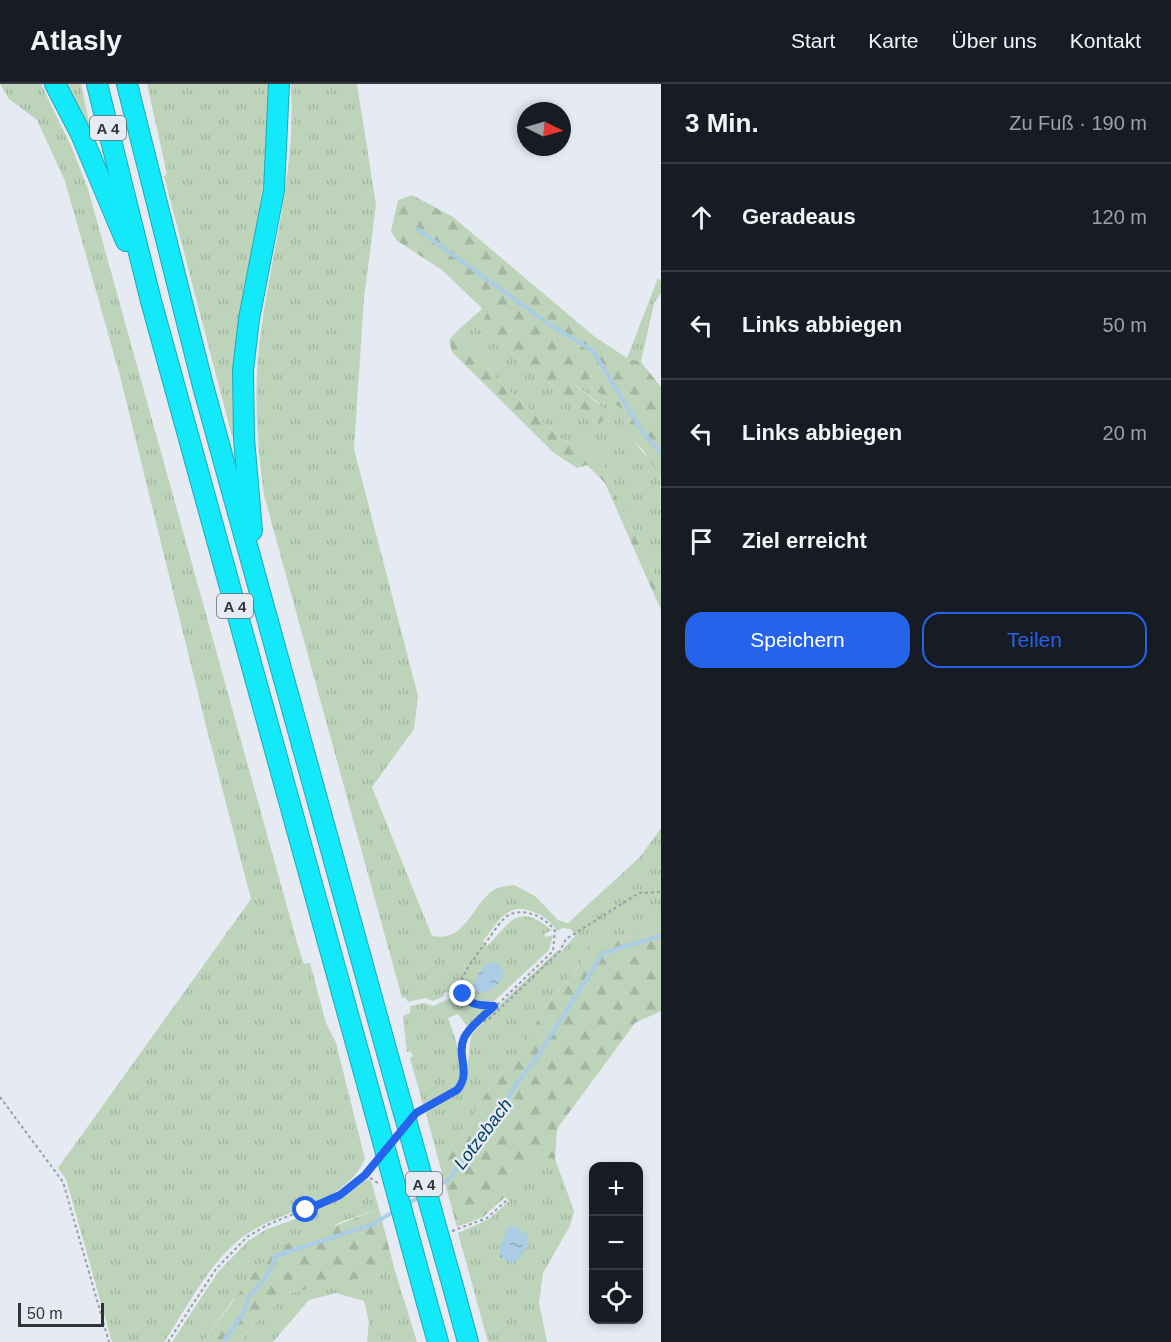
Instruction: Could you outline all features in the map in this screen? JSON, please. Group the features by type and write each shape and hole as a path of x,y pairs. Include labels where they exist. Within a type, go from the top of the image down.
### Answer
{"highway":[{"path":"55,84 81,134 151,301"},
{"name":"A 4","path":"98,84 151,301 438,1342"},
{"name":"A 4","path":"127,84 203,386 468,1342"},
{"path":"256,579 244,438 243,370 249,319 273,190 279,84"}],"path":[{"path":"476,1026 489,1019 560,951 566,939 639,893 661,892"},
{"path":"416,1113 457,1090 462,1084 465,1074 462,1045 465,1036 555,946 555,931 537,916 521,911 508,914 463,971 460,985 466,1000 474,1004 494,1006"},
{"path":"0,1097 63,1182 109,1342"},
{"path":"168,1342 216,1269 247,1237 267,1225 340,1195 376,1165"}],"green space":[{"path":"0,84 41,84 72,148 88,189 298,946 304,964 310,963 326,1023 336,1043 365,1159 355,1175 328,1197 259,1227 231,1247 200,1285 164,1342 112,1342 66,1179 58,1168 251,899 120,376 65,181 37,120 9,99"},
{"path":"64,84 81,84 92,136"},
{"path":"147,84 268,84 265,172 237,347 234,391 235,435 232,436 164,176 167,174"},
{"path":"291,84 357,84 376,205 364,298 354,449 418,696 414,729 372,787 432,936 443,937 452,934 460,929 492,891 514,885 535,896 558,920 568,923 640,857 661,828 661,928 614,940 587,943 588,950 581,964 547,1003 520,1053 493,1081 464,1132 439,1162 425,1110 465,1086 471,1036 488,1016 557,951 560,953 575,936 571,929 563,928 557,931 548,920 536,913 518,909 511,911 499,920 483,941 487,946 509,923 522,916 540,921 552,930 544,934 546,937 553,935 549,950 493,1002 475,1000 463,985 458,986 459,990 443,993 444,996 433,1001 425,998 408,1002 405,997 402,998 264,495 261,473 257,430 257,366 287,175 292,115"},
{"path":"412,195 453,217 595,337 627,358 641,362 661,387 661,478 643,450 628,436 623,423 625,411 573,375 569,380 610,413 599,424 480,327 487,313 442,270 396,240 391,231 398,200"},
{"path":"658,278 661,281 661,293 654,303 641,362 627,358"},
{"path":"483,308 487,313 480,327 599,424 599,403 569,380 573,375 625,411 627,430 660,477 661,588 619,503 599,454 561,439 501,383 457,331"},
{"path":"457,331 501,383 561,439 599,454 619,503 661,588 661,610 605,483 587,465 577,468 554,453 452,352 449,340"},
{"path":"661,928 661,1011 635,1023 557,1129 555,1159 535,1157 502,1194 505,1197 483,1217 457,1227 439,1162 464,1132 493,1081 520,1053 547,1003 581,964 588,950 587,942 614,940"},
{"path":"460,994 473,1005 490,1008 471,1026 467,1026 458,1014 448,1018 461,1063 460,1080 449,1091 423,1104 410,1058 413,1056 410,1051 407,1052 403,1016 410,1013 410,1006 424,1003 433,1006"},
{"path":"535,1157 555,1159 574,1211 570,1226 543,1273 539,1303 547,1342 488,1342 458,1233 489,1219 509,1201 502,1194"},
{"path":"366,1180 371,1181 379,1209 338,1223 233,1300 203,1342 172,1342 218,1272 248,1241 267,1229 307,1215"},
{"path":"379,1209 395,1271 289,1293 252,1325 240,1342 203,1342 260,1265 282,1246"},
{"path":"395,1271 417,1342 367,1342 369,1322 364,1301 336,1293 309,1300 273,1342 240,1342 252,1325 289,1293"}],"water":[{"path":"489,962 499,964 504,974 493,988 485,992 476,992 473,988 479,972"},
{"path":"513,1226 528,1235 528,1239 522,1255 512,1263 500,1257 499,1249 508,1227"}],"waterway":[{"path":"417,229 549,324 593,351 643,433 661,453"},
{"name":"Lotzebach","path":"433,1189 449,1179 502,1109 603,953 661,936"},
{"name":"Lotzebach","path":"407,1204 421,1196"},
{"name":"Lotzebach","path":"223,1342 243,1314 249,1297 270,1271 275,1256 371,1225 395,1211"}],"route":[{"path":"306,1210 340,1195 365,1175 376,1165 391,1142 416,1113 457,1090 462,1084 465,1074 462,1045 465,1036 494,1006 474,1004 466,1000 463,994"}]}
